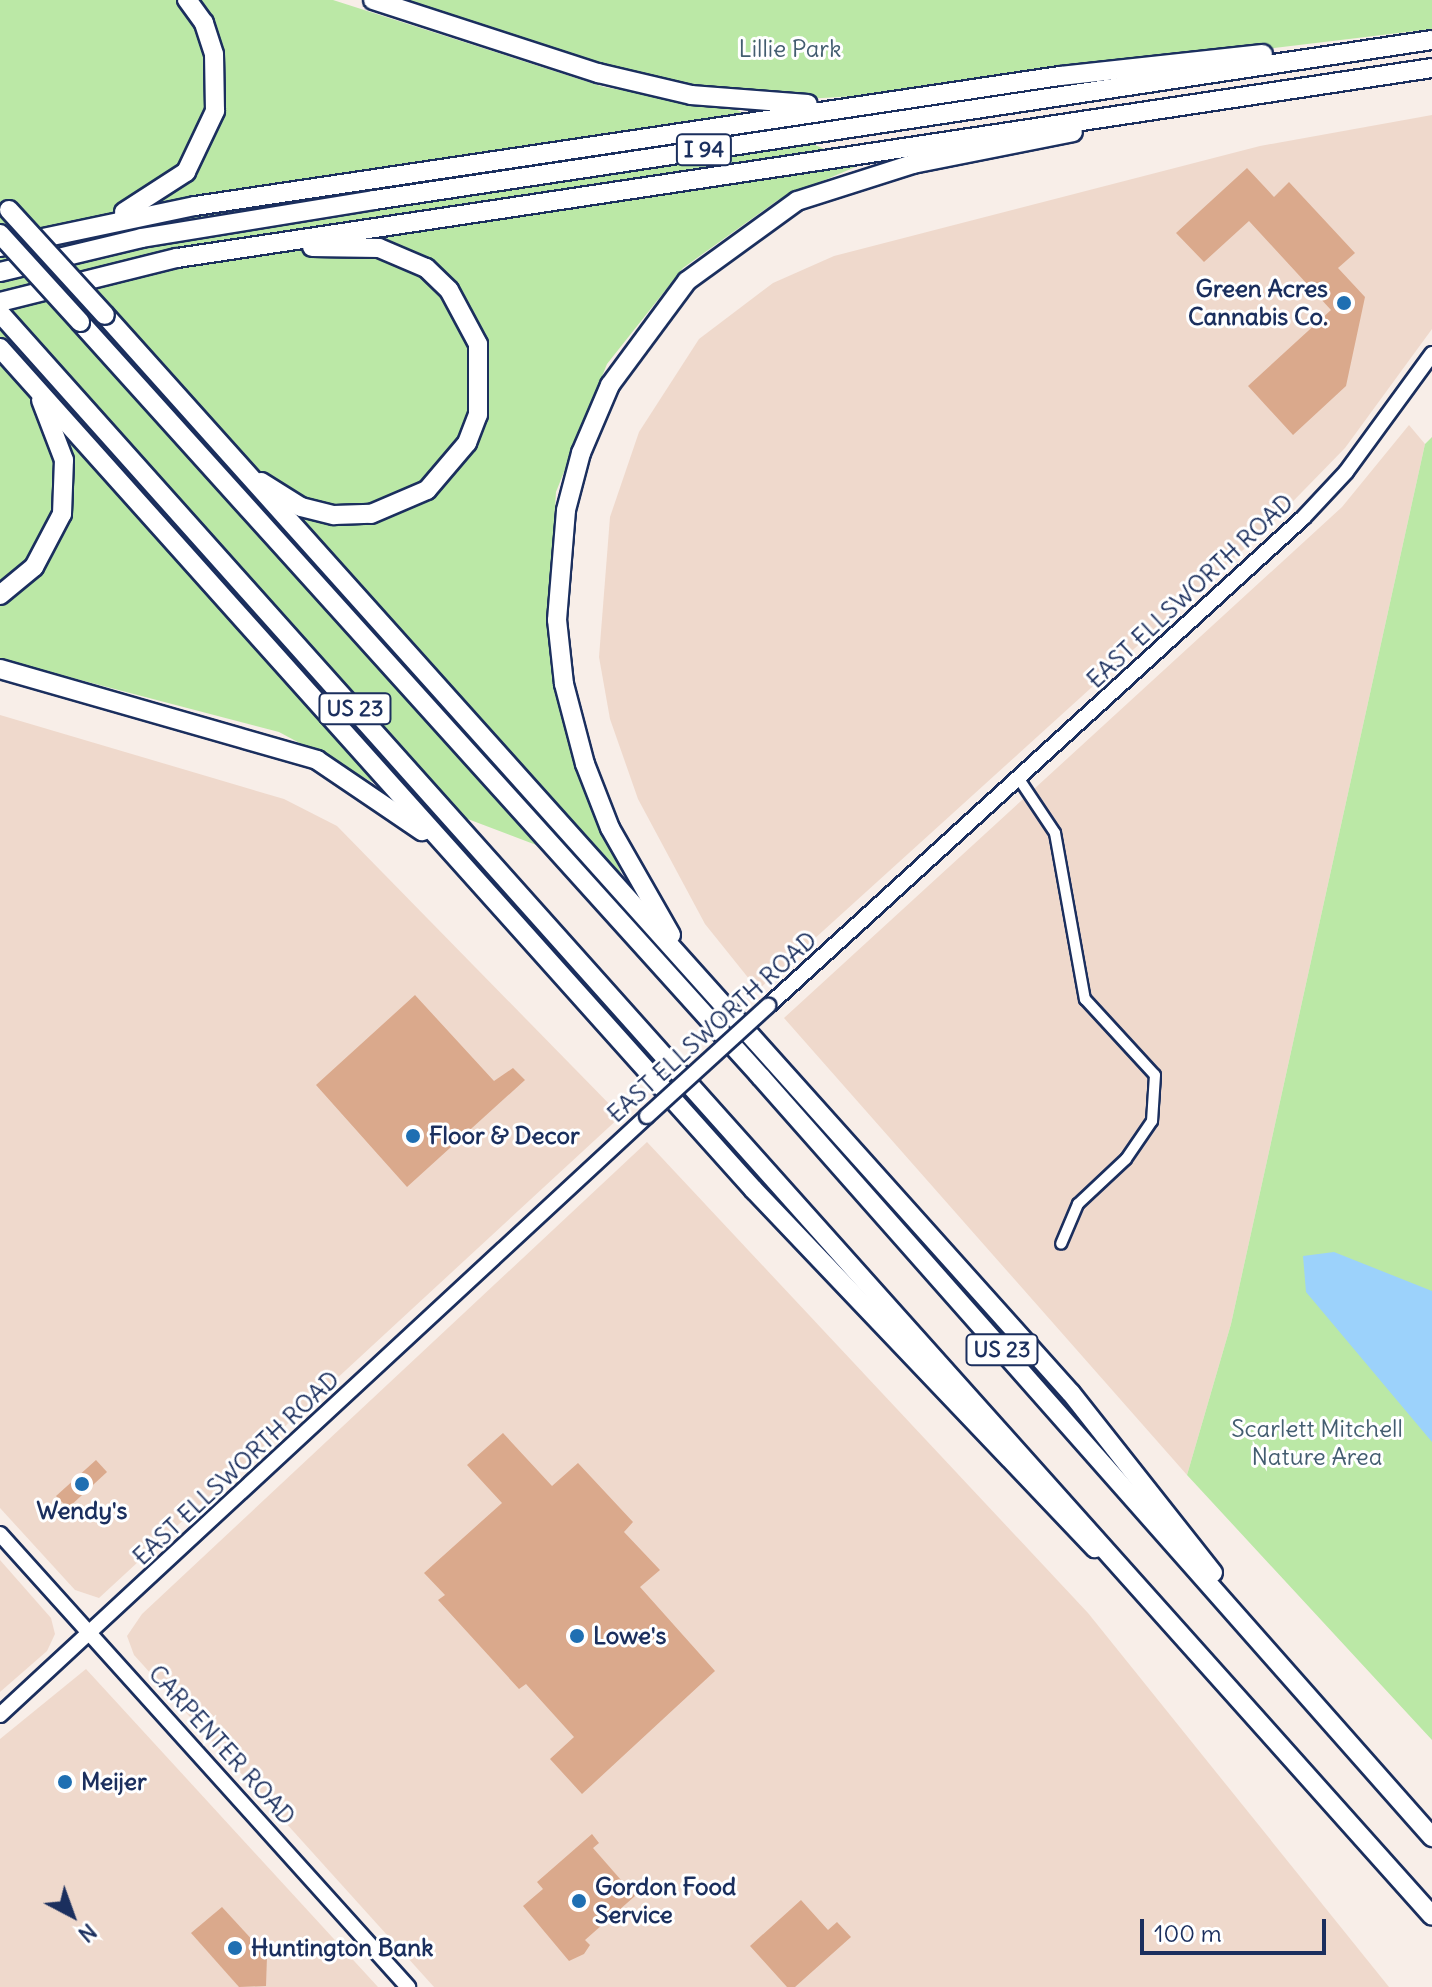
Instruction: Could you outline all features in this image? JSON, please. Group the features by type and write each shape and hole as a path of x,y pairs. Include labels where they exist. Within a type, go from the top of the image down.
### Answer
{"highway":[{"path":"93,224 167,190 205,143 217,79 204,23 187,0"},
{"path":"373,0 598,73 691,95 867,104"},
{"name":"I 94","path":"0,272 142,238 330,207 1432,40"},
{"path":"0,247 93,224 867,104 1169,62 1276,52 1317,58"},
{"name":"I 94","path":"0,302 107,273 274,243 1432,68"},
{"path":"709,991 655,912 610,828 564,684 557,568 566,510 581,453 610,385 687,281 797,201 851,179 1059,137 1130,114"},
{"path":"5,204 1071,1393 1203,1557 1245,1622"},
{"name":"US 23","path":"0,234 1245,1622 1432,1837"},
{"path":"228,455 301,507 334,515 371,514 427,490 467,443 478,415 478,344 465,313 426,268 379,248 274,243"},
{"name":"US 23","path":"0,313 1149,1594 1432,1916"},
{"path":"0,348 753,1189 1074,1531 1149,1594"},
{"path":"0,595 34,567 62,514 64,460 27,377"},
{"path":"0,669 317,760 401,813 469,872"}],"main road":[{"name":"EAST ELLSWORTH ROAD","path":"0,1715 92,1634 647,1116 1303,518 1346,472 1432,354"},
{"name":"CARPENTER ROAD","path":"0,1534 408,1987"}],"street":[{"path":"1019,779 1055,833 1085,999 1155,1075 1152,1121 1126,1159 1078,1204 1061,1244"}],"shaded area":[{"path":"1432,115 1432,329 1345,448 1264,531 758,990 705,924 638,799 610,719 599,657 610,517 639,432 699,339 773,283 834,256 1260,146"},
{"path":"1409,425 1425,444 1231,1324 1187,1475 784,1018 1342,507"},
{"path":"0,715 284,799 337,826 621,1116 99,1598 75,1590 0,1508"},
{"path":"647,1142 1088,1613 1389,1987 434,1987 134,1655 127,1636 142,1614"},
{"path":"0,1560 51,1618 55,1634 47,1651 0,1692"},
{"path":"86,1669 378,1987 0,1987 0,1739"}],"green space":[{"path":"0,0 333,0 604,87 737,110 860,165 778,200 683,268 607,364 556,492 548,623 570,746 623,878 378,785 279,732 0,659"},
{"name":"Lillie Park","path":"397,0 1432,0 1432,29 893,94 787,100 637,76"},
{"name":"Scarlett Mitchell Nature Area","path":"1432,437 1432,1740 1187,1475 1231,1324 1425,444"}],"water":[{"path":"1334,1252 1432,1291 1432,1442 1306,1292 1303,1256"}],"building":[{"name":"Green Acres Cannabis Co.","path":"1247,168 1274,197 1289,182 1355,253 1338,268 1365,297 1346,386 1293,435 1248,386 1331,310 1249,221 1204,262 1176,233"},
{"name":"Floor & Decor","path":"415,995 494,1081 513,1068 525,1080 407,1187 316,1085"},
{"name":"Lowe's","path":"503,1433 552,1486 578,1463 633,1522 624,1532 660,1570 640,1587 715,1671 582,1794 550,1759 574,1737 526,1684 519,1689 438,1600 445,1595 424,1573 502,1503 467,1465"},
{"name":"Wendy's","path":"96,1460 107,1472 68,1508 56,1496"},
{"name":"Gordon Food Service","path":"592,1834 599,1843 593,1848 635,1896 585,1940 590,1945 584,1954 569,1961 523,1906 543,1889 537,1882"},
{"path":"801,1900 828,1930 837,1922 851,1937 795,1987 787,1987 750,1946"},
{"name":"Huntington Bank","path":"222,1907 267,1956 266,1986 239,1987 191,1933"}],"place":[{"name":"Green Acres Cannabis Co.","path":"1344,303"},
{"name":"Floor & Decor","path":"413,1136"},
{"name":"Wendy's","path":"82,1484"},
{"name":"Lowe's","path":"577,1636"},
{"name":"Meijer","path":"65,1782"},
{"name":"Gordon Food Service","path":"579,1901"},
{"name":"Huntington Bank","path":"235,1948"}]}
